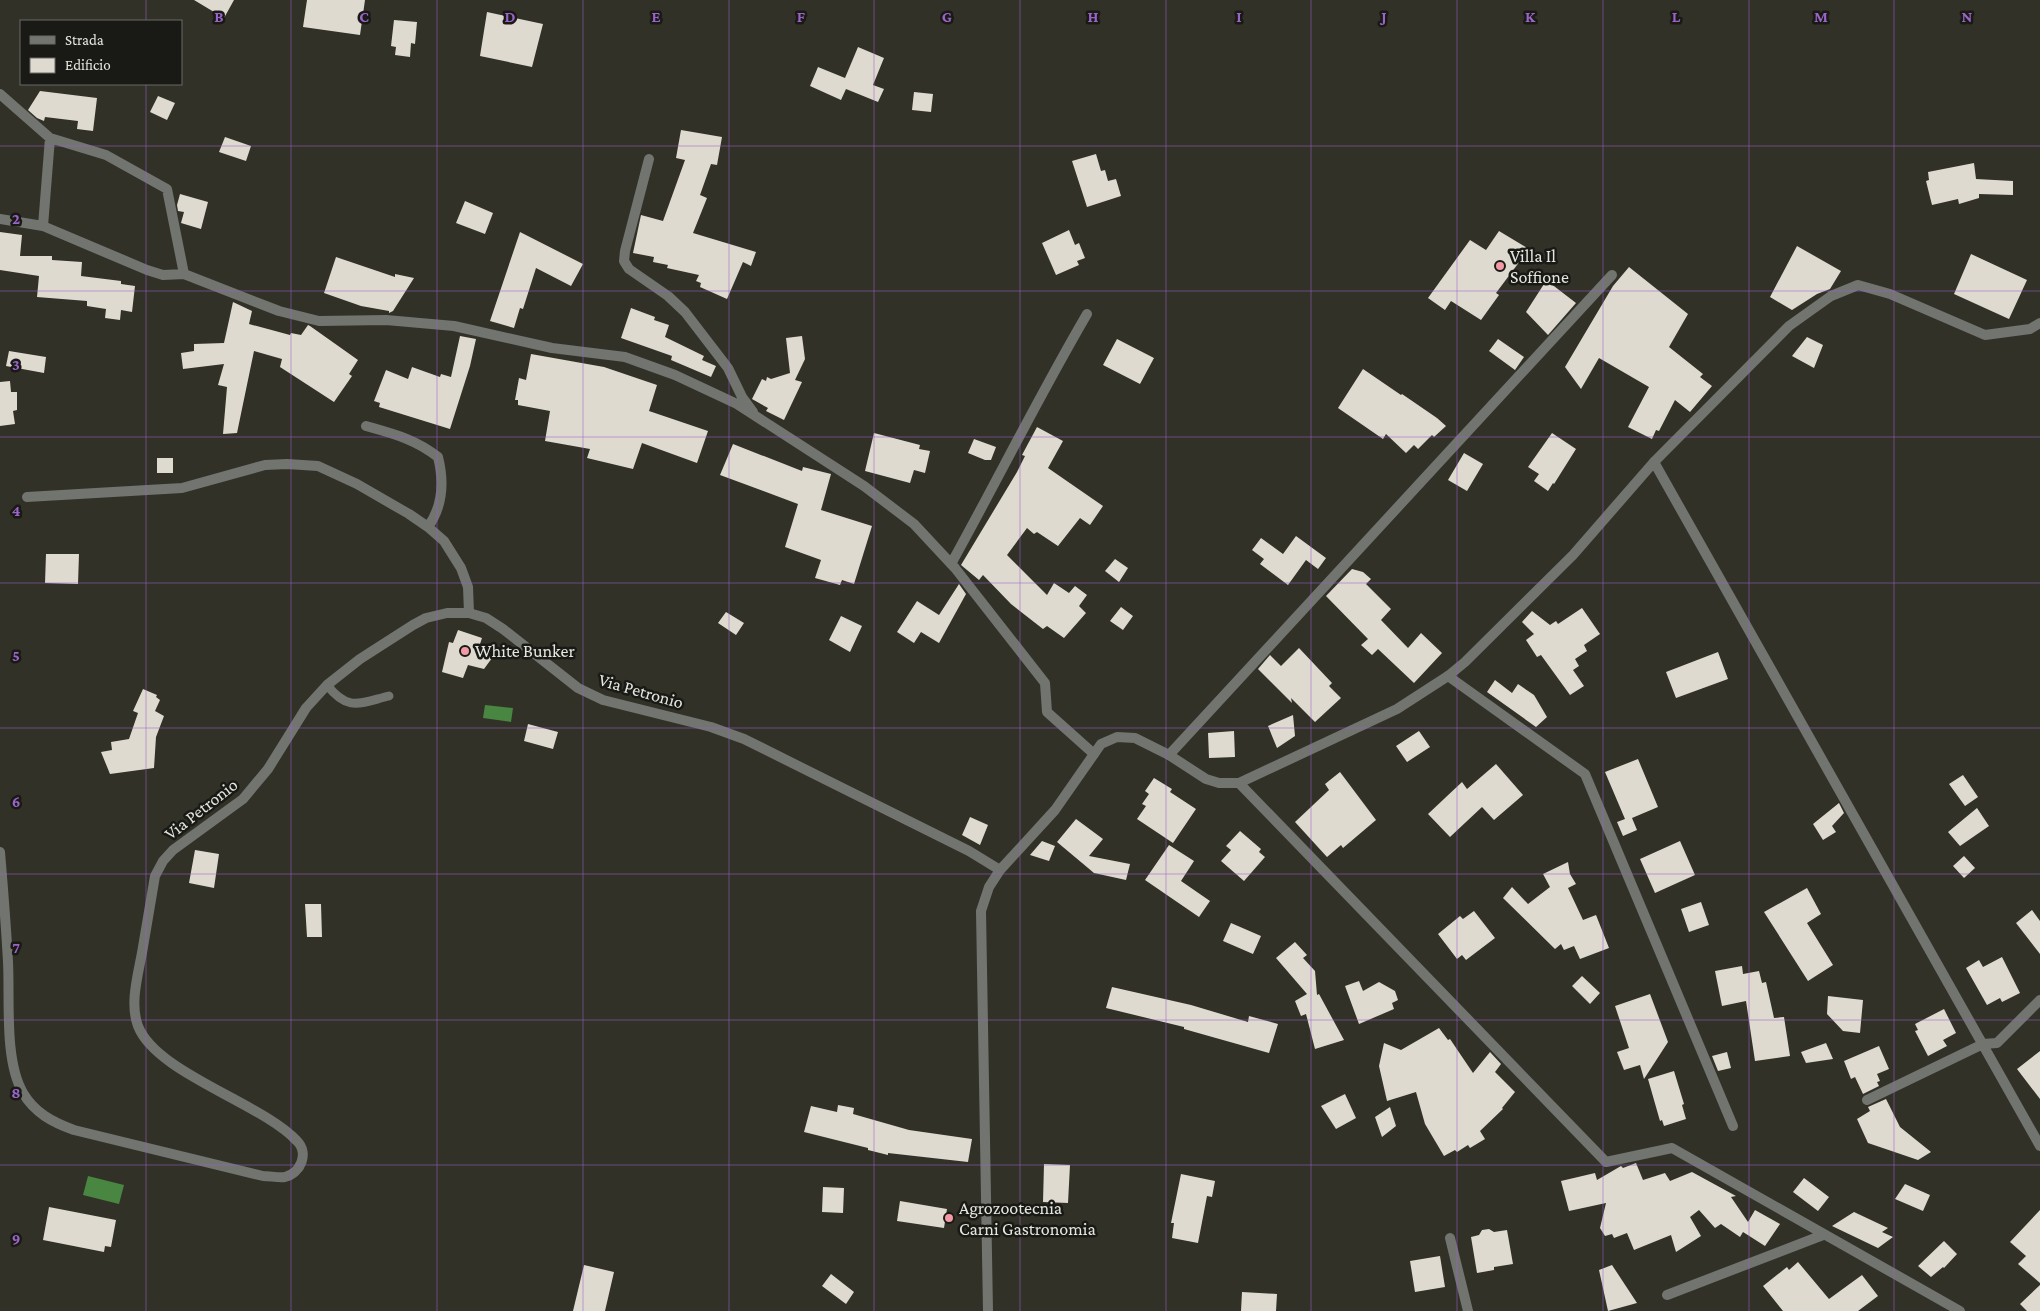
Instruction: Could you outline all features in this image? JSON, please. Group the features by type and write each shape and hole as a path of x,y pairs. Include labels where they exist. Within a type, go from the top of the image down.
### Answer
{"street":[{"path":"0,94 50,138 106,155 167,188 184,274"},
{"path":"43,226 50,138"},
{"path":"649,159 624,261 629,269 668,296 685,312 728,368 742,397 756,416"},
{"path":"0,219 43,226 155,272 164,275 184,274 280,311 318,321 386,320 454,326 552,348 625,357 675,375 736,404 864,486 914,524 952,564 1046,684 1047,712 1094,754"},
{"path":"1169,755 1612,275"},
{"path":"988,1311 981,911 989,887 1000,870 1055,810 1101,744 1117,737 1135,738 1169,755 1206,779 1219,783 1239,783 1397,709 1448,676 1573,555 1654,462 1789,326 1832,296 1858,285 1890,294 1985,334 2030,329 2040,323"},
{"path":"952,564 1050,378 1087,314"},
{"path":"366,426 405,437 425,446 438,457 443,481 440,500 433,520 428,527"},
{"path":"1654,462 2040,1146"},
{"path":"27,497 182,488 264,465 318,466 366,489 428,527 444,541 461,568 468,587 469,613"},
{"name":"Via Petronio","path":"0,852 8,961 11,1059 23,1092 36,1109 50,1122 74,1130 263,1176 285,1177 303,1163 300,1143 284,1128 182,1069 153,1048 138,1027 134,999 154,876 163,860 173,850 243,799 252,790 268,769 306,708 327,685 360,659 426,618 446,613 469,613 486,618 503,629 578,688 586,692 604,700 711,727 744,739 969,851 1000,870"},
{"path":"1448,676 1585,774 1734,1126"},
{"path":"1239,783 1606,1162 1672,1148 1960,1311"},
{"path":"1867,1100 1983,1044 1996,1043 2040,1000"},
{"path":"1667,1295 1823,1235"},
{"path":"1450,1238 1468,1311"}],"lane":[{"path":"327,685 340,700 355,704 389,696"}],"shaded area":[{"path":"485,705 513,708 511,722 483,718"},
{"path":"88,1176 124,1185 119,1204 83,1195"}],"building":[{"path":"194,0 234,0 224,18"},
{"path":"307,0 365,0 360,35 303,27"},
{"path":"487,12 543,24 532,67 480,56"},
{"path":"394,20 417,22 415,44 411,43 410,57 395,55 396,47 391,46"},
{"path":"858,47 884,58 873,85 884,89 878,102 846,89 841,100 810,86 818,67 845,78"},
{"path":"40,91 97,98 93,131 77,129 78,121 45,117 44,121 37,118 28,110"},
{"path":"914,92 933,94 931,112 912,110"},
{"path":"158,96 175,103 167,120 150,112"},
{"path":"681,130 722,137 717,165 711,164 700,195 707,198 693,233 756,252 751,266 743,262 727,299 700,287 701,283 696,281 699,275 667,268 668,265 653,262 654,257 633,253 641,215 663,221 685,160 676,158"},
{"path":"225,137 251,146 246,161 219,152"},
{"path":"1096,154 1101,171 1105,170 1108,181 1116,179 1121,196 1087,207 1072,161"},
{"path":"1974,163 1976,179 2013,181 2013,195 1979,194 1979,198 1959,204 1958,199 1932,205 1926,181 1929,180 1928,172"},
{"path":"180,194 208,202 201,229 181,223 184,212 178,211 177,205"},
{"path":"465,201 493,213 485,234 456,223"},
{"path":"1069,230 1075,245 1079,243 1085,258 1077,261 1079,265 1056,275 1042,243"},
{"path":"1499,231 1529,249 1496,293 1499,295 1481,320 1451,301 1445,310 1428,298 1470,240 1486,250"},
{"path":"0,232 22,235 20,256 52,256 52,260 82,262 81,276 121,281 121,284 135,286 132,312 121,310 120,320 105,318 106,309 87,306 87,301 37,297 39,276 0,270"},
{"path":"520,232 583,264 571,286 536,268 523,309 520,308 514,328 490,321"},
{"path":"1797,246 1841,271 1830,289 1817,294 1792,310 1770,297"},
{"path":"1971,254 2027,280 2009,319 1954,294"},
{"path":"336,257 395,277 395,274 414,278 393,311 389,313 389,311 361,306 324,293"},
{"path":"1629,267 1688,314 1669,347 1703,374 1700,377 1712,386 1690,412 1675,400 1659,431 1656,430 1652,439 1628,427 1649,387 1599,358 1581,389 1565,367 1613,286"},
{"path":"1550,283 1576,303 1548,335 1526,312 1544,284"},
{"path":"233,302 252,311 249,324 290,335 291,333 301,335 308,325 358,360 349,374 352,376 334,402 280,367 282,359 254,351 237,433 223,434 227,387 218,385 224,364 183,369 181,353 194,351 194,344 224,343"},
{"path":"631,308 655,317 654,320 669,325 665,337 704,356 702,360 716,366 711,377 671,360 672,356 621,338"},
{"path":"460,336 476,339 470,366 450,429 379,407 380,403 374,401 386,370 408,379 412,367 440,377 441,374 451,377"},
{"path":"802,336 805,359 795,380 802,382 784,420 766,411 768,408 752,399 762,379 766,381 767,377 771,379 790,373 786,338"},
{"path":"1807,337 1823,345 1814,368 1792,356"},
{"path":"1117,339 1154,358 1140,384 1103,365"},
{"path":"1498,339 1524,357 1515,370 1489,351"},
{"path":"9,351 46,357 44,373 6,366"},
{"path":"531,354 604,367 657,385 649,411 708,431 697,463 642,443 633,469 587,458 590,449 545,441 550,411 518,405 518,400 515,400 519,378 526,380"},
{"path":"1363,369 1446,426 1434,437 1432,435 1418,449 1414,445 1406,453 1386,434 1383,439 1338,408"},
{"path":"10,381 11,392 17,392 17,410 13,411 15,424 0,426 0,382"},
{"path":"1037,427 1063,441 1048,468 1103,506 1090,525 1080,518 1058,546 1037,532 1034,534 1027,528 1007,555 1047,595 1054,583 1069,593 1075,586 1087,595 1079,606 1086,613 1064,638 1047,626 1043,629 1011,604 983,575 979,580 961,565 1017,472 1025,456 1022,455"},
{"path":"874,433 920,445 919,449 930,451 925,473 914,470 910,483 865,471"},
{"path":"1552,433 1576,449 1548,491 1534,481 1539,474 1528,467"},
{"path":"974,439 996,447 991,460 985,460 968,453"},
{"path":"733,444 802,471 803,467 831,474 821,510 872,526 854,584 842,580 840,585 815,578 821,560 785,547 798,504 720,475"},
{"path":"1464,453 1483,464 1467,491 1448,480"},
{"path":"157,458 173,458 173,473 157,473"},
{"path":"1296,536 1326,558 1318,569 1306,560 1288,585 1260,564 1264,559 1252,550 1261,538 1283,554"},
{"path":"46,554 79,554 78,584 45,583"},
{"path":"1115,559 1128,568 1119,582 1105,571"},
{"path":"1352,569 1363,572 1371,579 1366,584 1391,609 1381,620 1408,648 1421,633 1442,653 1414,683 1378,649 1372,655 1361,645 1368,639 1326,596"},
{"path":"959,584 966,594 939,643 921,632 914,643 897,632 917,601 939,615"},
{"path":"1121,607 1133,616 1123,630 1110,621"},
{"path":"1582,608 1600,634 1584,645 1587,651 1575,659 1579,666 1573,670 1584,686 1570,695 1541,655 1537,657 1526,640 1534,634 1522,622 1532,611 1550,625 1556,621 1558,624"},
{"path":"726,612 744,623 736,635 718,623"},
{"path":"841,616 862,626 850,652 829,640"},
{"name":"White Bunker","path":"458,630 482,638 479,647 492,658 484,669 468,665 463,678 442,672 449,642 453,643"},
{"path":"1299,648 1332,683 1329,686 1341,698 1315,722 1291,698 1292,703 1258,669 1270,655 1281,666"},
{"path":"1718,652 1728,679 1676,698 1666,672"},
{"path":"1495,680 1512,693 1518,684 1534,695 1547,717 1536,727 1487,692"},
{"path":"143,689 157,695 156,697 160,700 155,711 164,716 156,737 154,768 110,774 101,752 112,750 111,742 129,739 138,713 133,711"},
{"path":"1293,715 1295,736 1277,748 1268,726"},
{"path":"528,724 558,732 553,749 524,741"},
{"path":"1234,731 1235,757 1209,758 1208,733"},
{"path":"1419,731 1430,747 1407,762 1396,746"},
{"path":"1638,759 1658,807 1632,818 1637,830 1623,836 1617,822 1625,819 1605,772"},
{"path":"1496,764 1523,795 1494,820 1482,807 1450,837 1428,814 1462,782 1467,789"},
{"path":"1340,772 1376,820 1343,848 1341,845 1327,857 1295,822 1329,790 1325,784"},
{"path":"1963,775 1978,797 1965,806 1949,784"},
{"path":"1154,778 1172,789 1170,792 1196,809 1173,843 1137,819 1146,806 1142,804 1149,794 1145,791"},
{"path":"1839,803 1844,813 1832,826 1836,832 1823,840 1813,824"},
{"path":"1977,808 1989,826 1960,846 1948,832"},
{"path":"970,817 988,825 980,845 962,835"},
{"path":"1076,819 1103,839 1089,856 1130,864 1126,880 1094,873 1057,842"},
{"path":"1240,831 1261,849 1259,852 1265,857 1244,881 1221,861 1231,850 1226,846"},
{"path":"1042,841 1055,846 1049,861 1030,855"},
{"path":"1680,841 1695,875 1655,893 1640,859"},
{"path":"1169,845 1194,861 1181,881 1210,901 1199,917 1145,880"},
{"path":"195,850 219,854 214,888 189,883"},
{"path":"1964,856 1975,868 1964,878 1953,866"},
{"path":"1568,862 1570,874 1576,884 1568,888 1583,920 1596,915 1609,948 1580,959 1574,946 1564,950 1561,944 1555,949 1503,898 1512,887 1528,904 1550,887 1543,874"},
{"path":"1807,888 1821,914 1807,923 1833,965 1808,981 1764,912"},
{"path":"1701,902 1709,925 1689,932 1681,909"},
{"path":"305,904 321,904 322,937 307,937"},
{"path":"2032,910 2040,921 2040,954 2016,923"},
{"path":"1474,911 1495,938 1466,960 1462,955 1457,959 1438,934 1460,916 1463,919"},
{"path":"1231,923 1261,936 1253,954 1223,941"},
{"path":"1295,942 1307,955 1303,958 1315,971 1317,995 1319,994 1344,1040 1315,1049 1306,1014 1301,1016 1295,1001 1307,994 1276,958"},
{"path":"2002,957 2020,993 2002,1002 2000,998 1987,1005 1966,968 1979,960 1983,967"},
{"path":"1742,966 1743,974 1759,971 1762,983 1766,982 1774,1018 1784,1017 1790,1056 1755,1061 1746,1001 1722,1006 1715,971"},
{"path":"1582,976 1600,993 1590,1004 1572,986"},
{"path":"1359,981 1363,991 1379,982 1395,991 1398,1000 1392,1003 1394,1009 1359,1024 1345,986"},
{"path":"1112,987 1191,1005 1248,1022 1249,1016 1278,1024 1269,1053 1184,1029 1184,1027 1106,1008"},
{"path":"1650,994 1668,1042 1644,1079 1640,1065 1624,1070 1617,1052 1629,1048 1615,1006"},
{"path":"1828,996 1863,1000 1860,1033 1843,1031 1827,1014"},
{"path":"1944,1009 1956,1033 1943,1040 1947,1046 1928,1056 1915,1031 1918,1030 1915,1024"},
{"path":"1439,1028 1448,1040 1450,1039 1473,1073 1490,1052 1501,1064 1495,1072 1515,1092 1503,1109 1480,1131 1485,1139 1470,1148 1468,1145 1457,1152 1455,1150 1444,1156 1425,1124 1416,1092 1387,1101 1379,1066 1384,1043 1401,1050"},
{"path":"1826,1043 1833,1059 1806,1063 1801,1052"},
{"path":"1879,1046 1889,1069 1877,1074 1880,1081 1877,1082 1879,1086 1863,1094 1855,1077 1851,1079 1844,1061"},
{"path":"2040,1051 2040,1099 2017,1069"},
{"path":"1727,1052 1731,1068 1718,1071 1712,1056"},
{"path":"1674,1071 1684,1104 1682,1105 1686,1119 1664,1126 1662,1120 1660,1121 1648,1079"},
{"path":"1345,1094 1356,1118 1336,1129 1321,1106"},
{"path":"1886,1099 1900,1127 1931,1152 1918,1160 1868,1143 1857,1119 1870,1111 1868,1107"},
{"path":"838,1105 854,1108 853,1114 909,1130 972,1139 968,1162 888,1153 888,1155 804,1132 811,1106 837,1112"},
{"path":"1390,1107 1396,1126 1382,1137 1375,1117"},
{"path":"1636,1163 1643,1180 1665,1173 1670,1181 1692,1172 1736,1196 1731,1197 1748,1222 1755,1210 1780,1224 1765,1246 1743,1232 1740,1237 1721,1224 1715,1228 1699,1210 1690,1217 1701,1236 1676,1252 1671,1235 1634,1250 1627,1233 1614,1238 1612,1234 1605,1236 1600,1228 1606,1203 1569,1211 1561,1181 1595,1173 1597,1180 1621,1166 1623,1168"},
{"path":"1044,1164 1070,1165 1068,1203 1043,1202"},
{"path":"1181,1174 1215,1181 1212,1197 1207,1196 1198,1243 1172,1238 1174,1223 1171,1223"},
{"path":"1804,1178 1829,1197 1818,1211 1793,1192"},
{"path":"1905,1184 1930,1195 1923,1211 1895,1199"},
{"path":"823,1187 844,1188 843,1213 822,1212"},
{"path":"900,1201 947,1209 944,1228 897,1221"},
{"path":"49,1207 116,1220 111,1247 105,1246 104,1252 43,1240"},
{"path":"2040,1210 2040,1283 2018,1264 2026,1256 2010,1242"},
{"path":"1854,1212 1888,1228 1882,1232 1893,1237 1878,1248 1832,1226"},
{"path":"1489,1229 1494,1232 1507,1230 1513,1264 1494,1267 1494,1270 1477,1273 1471,1237 1479,1235 1482,1230"},
{"path":"1944,1241 1957,1254 1944,1268 1931,1277 1918,1266"},
{"path":"1440,1256 1445,1287 1415,1292 1410,1261"},
{"path":"1798,1262 1829,1299 1862,1275 1878,1296 1858,1311 1783,1311 1763,1286 1787,1267 1789,1270"},
{"path":"584,1265 614,1272 605,1311 573,1311"},
{"path":"1612,1265 1637,1303 1608,1311 1599,1270"},
{"path":"831,1274 854,1292 846,1304 822,1286"},
{"path":"2040,1285 2040,1311 2027,1311 2020,1304"},
{"path":"1242,1292 1277,1294 1276,1311 1241,1311"}],"place":[{"name":"Villa Il Soffione","path":"1500,266"},
{"name":"White Bunker","path":"465,651"},
{"name":"Agrozootecnia Carni Gastronomia","path":"949,1218"}]}
